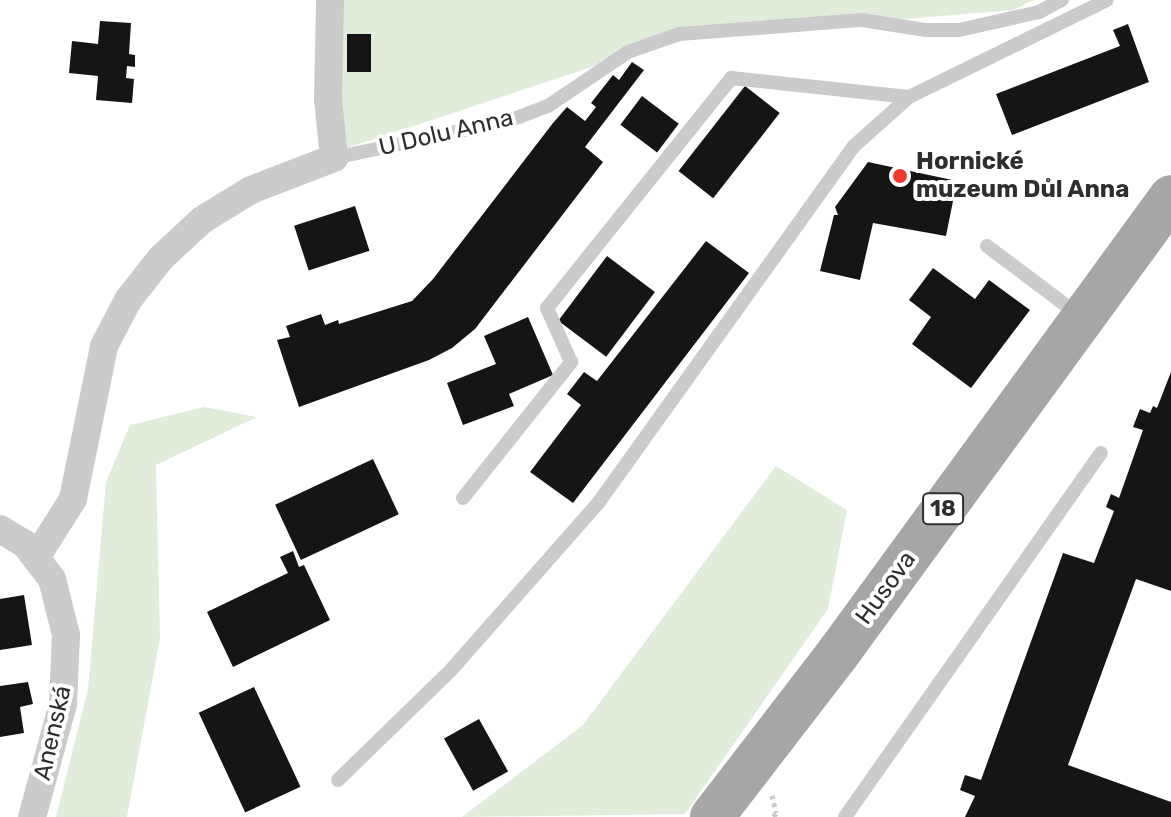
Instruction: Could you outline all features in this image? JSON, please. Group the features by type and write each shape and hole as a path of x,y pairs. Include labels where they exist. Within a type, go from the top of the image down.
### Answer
{"main road":[{"name":"Husova","path":"721,811 1082,317 1148,239 1171,197"}],"street":[{"path":"330,0 328,99 334,158"},
{"name":"U Dolu Anna","path":"37,556 73,499 104,346 128,300 161,258 202,220 251,190 334,158"},
{"name":"Anenská","path":"0,529 37,556 52,579 60,603 67,666 63,704 32,817"}],"lane":[{"name":"U Dolu Anna","path":"334,158 511,120 548,106 628,52 679,34 862,20 926,30 959,30 1026,15 1062,0"},
{"path":"338,780 451,670 599,502 854,146 909,97 1107,0"},
{"path":"463,498 571,362 547,308 731,78 909,97"},
{"path":"987,246 1082,317"},
{"path":"845,817 1101,453"}],"green space":[{"path":"334,0 1034,0 1013,10 679,38 335,152"},
{"path":"204,407 257,417 156,465 160,638 127,817 56,817 88,689 106,482 130,425"},
{"path":"776,466 847,510 828,609 685,814 462,817 583,725"}],"building":[{"path":"100,21 131,23 129,54 135,55 135,67 127,66 126,78 134,79 132,103 96,100 98,76 69,73 72,41 98,44"},
{"path":"1128,24 1149,82 1012,135 996,94 1120,46 1113,30"},
{"path":"347,34 371,34 371,72 347,72"},
{"path":"632,62 644,70 585,147 603,162 475,329 452,348 429,360 299,407 277,340 290,337 286,326 321,314 325,325 338,320 339,324 412,301 433,279 567,107 585,121 596,107 591,103 613,75 619,80"},
{"path":"745,86 780,113 713,198 679,171"},
{"path":"642,96 679,124 657,152 620,125"},
{"path":"868,162 957,181 946,236 873,223 860,280 820,271 834,215 838,215 835,207"},
{"path":"355,206 370,251 309,270 294,226"},
{"path":"706,241 749,273 573,503 530,472 581,405 567,394 584,372 597,381"},
{"path":"607,256 655,292 606,357 558,321"},
{"path":"933,268 975,299 989,280 1030,310 971,388 912,344 931,317 909,300"},
{"path":"528,317 553,375 509,394 514,406 463,425 447,383 496,364 484,336"},
{"path":"1171,372 1171,591 1136,579 1068,765 1171,802 1171,817 965,817 975,796 960,790 965,775 981,780 1063,553 1094,563 1114,511 1106,507 1111,494 1119,498 1143,430 1133,427 1140,409 1150,413 1153,406 1157,408"},
{"path":"373,459 399,514 301,560 275,505"},
{"path":"293,551 299,567 304,565 330,620 233,667 207,612 288,573 280,557"},
{"path":"24,595 32,645 0,650 0,599"},
{"path":"28,682 33,704 20,707 24,733 0,737 0,686"},
{"path":"254,687 300,787 245,812 199,713"},
{"path":"479,719 508,771 473,791 444,738"}],"place":[{"name":"Hornické muzeum Důl Anna","path":"900,176"}]}
